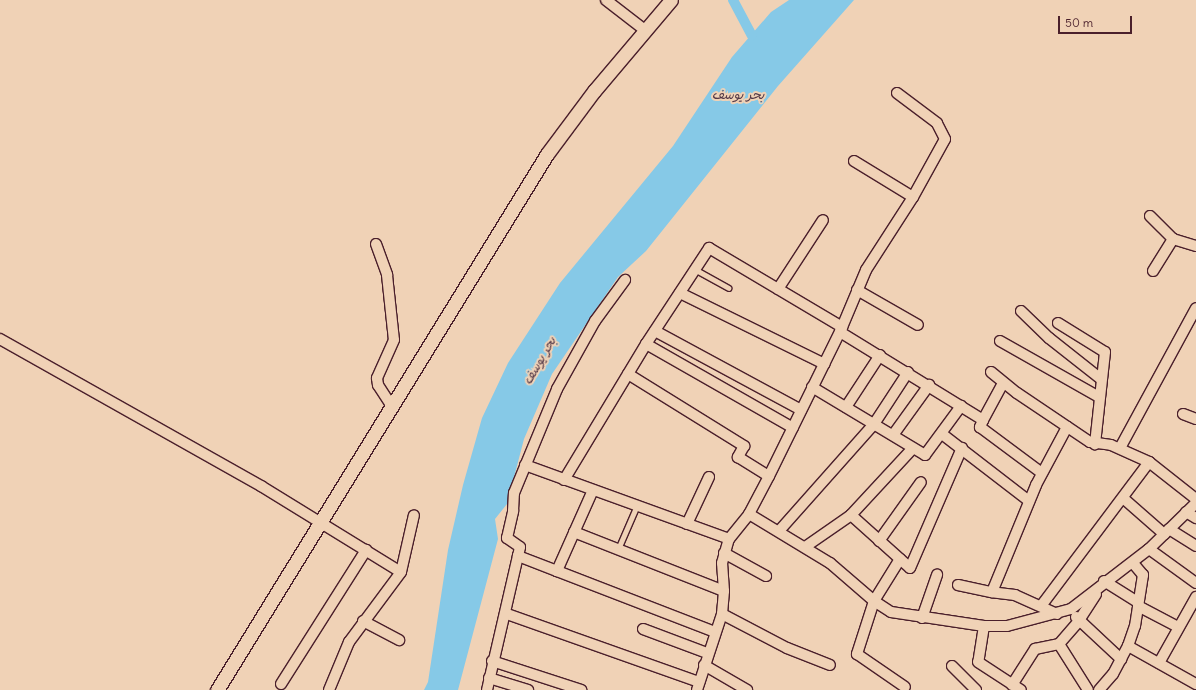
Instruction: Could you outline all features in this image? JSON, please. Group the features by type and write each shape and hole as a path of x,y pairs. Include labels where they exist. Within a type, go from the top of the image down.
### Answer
{"street":[{"path":"606,0 646,30"},
{"path":"217,690 391,405 547,154 594,91 646,30 668,1"},
{"path":"507,614 698,686 707,654 722,614 724,591 721,575 724,552 729,539 749,514 769,476 841,330 857,290 881,244 913,197 942,146 944,134 928,115 897,93"},
{"path":"854,161 913,197"},
{"path":"1150,216 1174,239 1196,246"},
{"path":"778,289 823,220"},
{"path":"1153,271 1174,239"},
{"path":"376,244 387,275 394,340 377,378 378,385 391,405"},
{"path":"564,480 646,344 696,270 709,248 778,289 984,420"},
{"path":"487,690 492,661 507,614 520,547 509,540 506,534 513,512 514,493 557,389 595,321 624,280"},
{"path":"857,290 918,325"},
{"path":"680,293 824,364"},
{"path":"1120,448 1196,308"},
{"path":"1021,311 1049,338 1101,379"},
{"path":"1058,323 1105,352 1095,444"},
{"path":"655,331 801,410"},
{"path":"0,339 320,521 401,572"},
{"path":"1000,341 1099,397"},
{"path":"646,344 793,428"},
{"path":"846,407 880,355"},
{"path":"779,531 874,424 908,372"},
{"path":"991,372 1067,427 1095,444 1120,448 1149,462 1196,499"},
{"path":"628,374 744,446 738,457 769,476"},
{"path":"1003,382 980,427 1042,473"},
{"path":"893,435 928,385"},
{"path":"812,387 926,455 961,406"},
{"path":"1183,414 1196,420"},
{"path":"992,592 1029,501 1042,473 1067,427"},
{"path":"942,434 1029,501"},
{"path":"805,547 851,515 913,448"},
{"path":"851,515 910,568 962,448"},
{"path":"1041,606 1149,462"},
{"path":"525,464 564,480 729,539"},
{"path":"687,524 709,477"},
{"path":"879,541 921,482"},
{"path":"557,571 593,490"},
{"path":"1123,498 1167,532 1196,546"},
{"path":"749,514 805,547 830,564 874,601 891,612 922,618 984,626 1007,626 1057,614 1071,609 1104,582 1133,563 1196,503"},
{"path":"1186,512 1196,518"},
{"path":"329,690 349,642 363,621 401,572 414,515"},
{"path":"574,532 724,591"},
{"path":"1149,549 1196,583"},
{"path":"281,684 366,550"},
{"path":"724,552 766,576"},
{"path":"518,556 715,632"},
{"path":"900,559 874,601 857,654 905,687"},
{"path":"1099,690 1108,682 1128,646 1144,575 1133,563"},
{"path":"922,618 937,575"},
{"path":"1104,582 1178,627"},
{"path":"984,626 978,662 1016,688 1035,649 1059,644 1078,622 1104,582"},
{"path":"958,585 1015,596 1057,614"},
{"path":"1159,663 1196,597"},
{"path":"1071,609 1078,622 1121,659"},
{"path":"722,614 787,648 830,665"},
{"path":"363,621 399,640"},
{"path":"643,629 707,654"},
{"path":"1059,644 1088,690"},
{"path":"1128,646 1196,684"},
{"path":"492,661 581,690"},
{"path":"704,665 747,690"},
{"path":"952,666 976,690"},
{"path":"489,678 528,690"}],"lane":[{"path":"696,270 728,288"},
{"path":"618,549 637,505"}],"water":[{"name":"بحر يوسف","path":"789,0 854,0 778,86 646,251 618,277 552,374 524,439 507,504 495,519 498,539 458,690 424,690 428,682 448,550 463,485 482,418 508,363 560,283 673,146 732,57 771,12"}],"waterway":[{"path":"733,0 752,35"}]}
